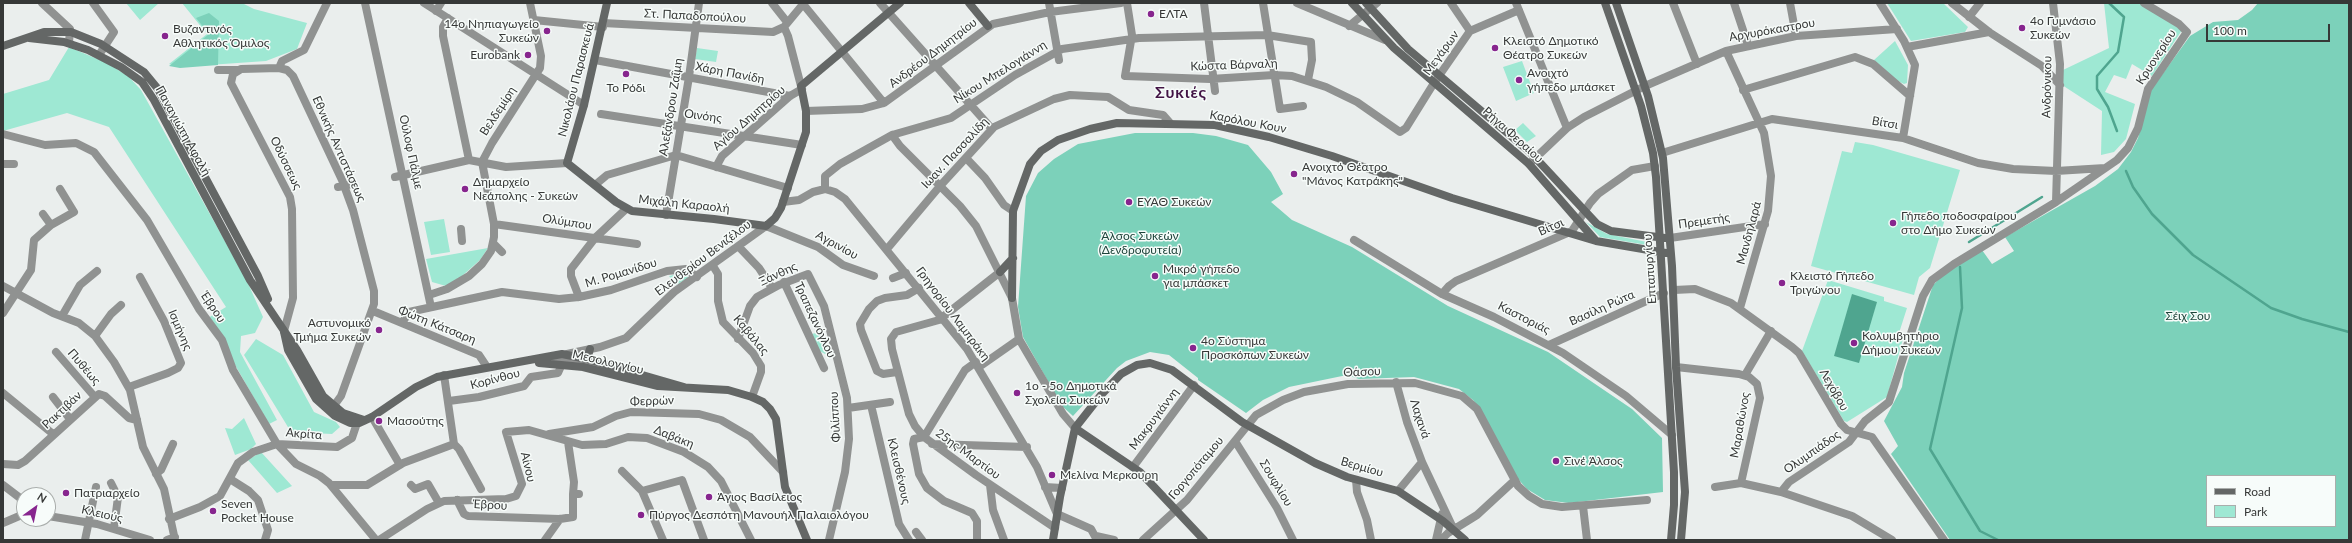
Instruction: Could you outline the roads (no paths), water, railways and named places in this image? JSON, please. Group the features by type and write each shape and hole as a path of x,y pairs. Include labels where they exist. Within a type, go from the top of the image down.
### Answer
{"street":[{"path":"42,3 63,21 71,32 69,43"},
{"path":"93,3 114,30 112,38 99,55"},
{"path":"218,70 279,68 282,61 304,50 327,3"},
{"name":"Ούλοφ Πάλμε","path":"366,3 399,176 431,307"},
{"path":"424,3 536,74 585,109"},
{"path":"436,10 441,3"},
{"path":"530,3 541,60 536,74"},
{"name":"Νικολάου Παρασκευά","path":"567,163 585,109 607,3"},
{"name":"Αλεξάνδρου Ζαΐμη","path":"666,215 689,77 699,3"},
{"path":"772,3 786,25 802,88"},
{"path":"880,3 992,129"},
{"name":"Αγίου Δημητρίου","path":"716,167 722,156 790,96 802,88 842,51 900,3"},
{"path":"969,3 988,26"},
{"path":"1049,3 1059,60"},
{"name":"Ανδρέου Δημητρίου","path":"806,111 862,109 884,103 988,26 1050,12 1122,3"},
{"path":"1127,3 1131,39"},
{"path":"1204,3 1216,91"},
{"path":"1263,3 1280,109 1303,106"},
{"path":"1297,3 1385,40"},
{"name":"Ρήγα Φεραίου","path":"1352,3 1385,40 1529,164 1596,241"},
{"path":"1349,26 1362,16 1368,6 1377,3"},
{"path":"1451,3 1470,31"},
{"name":"Επταπυργίου","path":"1605,3 1636,90 1655,166 1672,435 1674,505 1671,540"},
{"name":"Επταπυργίου","path":"1616,3 1645,86 1662,153 1674,290 1676,367 1685,492 1681,540"},
{"path":"1673,3 1697,64"},
{"path":"1734,3 1748,45"},
{"path":"1790,3 1796,36"},
{"path":"1880,3 1907,47 1915,68 1903,138"},
{"path":"1952,3 1990,32 2042,66 2060,85"},
{"path":"1969,17 1980,3"},
{"name":"Ανδρόνικου","path":"2053,3 2060,52 2056,202"},
{"name":"Κρυονερίου","path":"2056,202 2122,156 2131,143 2138,128 2148,89 2187,32 2179,24 2144,3"},
{"path":"786,25 803,4 884,103"},
{"path":"1519,5 1567,128"},
{"name":"Μεγάρων","path":"1401,132 1470,31 1519,5"},
{"name":"Ρήγα Φεραίου","path":"1368,6 1400,42 1536,157 1584,212 1597,224 1607,230 1660,238 1670,238"},
{"path":"448,18 443,27 443,36 469,160"},
{"name":"Στ. Παπαδοπούλου","path":"534,20 603,25 767,32 777,31 786,25"},
{"name":"Αργυρόκαστρου","path":"1529,164 1567,128 1587,115 1636,90 1726,51 1748,45 1796,36 1897,29"},
{"name":"Παναγιώτη Αφαλή","path":"29,38 48,31 71,32 106,47 138,68 158,89 258,276 274,314"},
{"path":"1907,47 1990,32"},
{"name":"Νίκου Μπελογιάννη","path":"825,189 824,177 830,170 892,135 909,128 941,122 1057,50 1131,39 1267,35 1311,42 1312,60 1308,80"},
{"path":"3,46 29,38"},
{"name":"Παναγιώτη Αφαλή","path":"29,38 69,43 99,55 133,75 149,92 250,280 297,350 323,396 333,407 343,413 364,420"},
{"name":"Κώστα Βάρναλη","path":"1131,39 1125,76 1215,79 1274,75 1292,76 1308,80 1358,102 1401,132"},
{"name":"Μανδηλαρά","path":"1726,51 1767,141 1771,176 1770,202 1765,224 1740,308"},
{"path":"1743,90 1855,57 1873,64 1910,96"},
{"name":"Χάρη Πανίδη","path":"595,60 790,96"},
{"name":"Εθνικής Αντιστάσεως","path":"279,68 288,71 295,80 345,186 374,291 373,311 341,396 333,407"},
{"name":"Οδύσσεως","path":"238,70 231,76 231,83 291,197 293,298 284,332"},
{"name":"Βελδεμίρη","path":"482,162 492,143 536,74"},
{"name":"Ελευθερίου Βενιζέλου","path":"364,420 416,387 444,375 567,354 590,349 629,336 672,294 697,278 739,247 778,215 807,127 802,88"},
{"name":"Ιωαν. Πασσαλίδη","path":"887,249 940,186 992,129 1054,99 1070,95 1108,97 1129,110 1163,115 1170,123"},
{"name":"Οινόης","path":"601,114 747,134 802,144"},
{"name":"Βίτσι","path":"1662,153 1759,122 1779,120 1903,138 1989,165 2025,170 2056,171 2105,168"},
{"name":"Καρόλου Κουν","path":"1012,298 1013,211 1030,164 1038,154 1051,143 1075,133 1130,122 1215,125 1295,144 1452,198 1596,241"},
{"name":"Έβρου","path":"3,134 45,144 76,143 94,152 147,220 199,309 222,340 233,370 278,444 296,464 320,476 331,485 371,537 376,540"},
{"path":"892,135 900,146 972,220 1012,298 1019,339 1063,414 1075,428 1133,467 1204,540"},
{"path":"595,185 607,175 676,155 788,188"},
{"path":"966,158 985,178 1004,205 1013,211"},
{"path":"399,176 469,160 506,167 567,163"},
{"path":"429,295 447,289 472,273 486,259 493,243 494,224 482,162"},
{"name":"Μιχάλη Καραολή","path":"567,163 626,209 639,212 766,226"},
{"path":"3,164 14,164"},
{"name":"Βίτσι","path":"1442,294 1456,280 1575,229 1584,212 1598,194 1630,172 1655,166"},
{"path":"3,313 31,269 33,242 51,225 74,212 60,189"},
{"path":"783,202 799,200 813,192 825,189"},
{"name":"Γρηγορίου Λαμπράκη","path":"825,189 835,192 845,199 919,288 978,365 1026,447 1046,487 1057,514"},
{"name":"Ολυμπιάδος","path":"1781,492 1786,484 1846,444 1865,421 1890,400 1923,296 1932,280 1954,264 2056,202"},
{"path":"579,297 571,271 595,238 626,209"},
{"path":"44,214 51,225"},
{"name":"Ολύμπου","path":"494,224 637,244"},
{"name":"Πρεμετής","path":"1670,238 1765,224"},
{"name":"Αγρινίου","path":"766,226 818,247 843,265 874,276"},
{"path":"461,229 462,241"},
{"name":"Καστοριάς","path":"1354,240 1442,294 1494,317 1549,345 1605,380 1672,435"},
{"path":"1596,241 1671,253"},
{"path":"493,243 502,252"},
{"path":"739,247 759,268 772,288"},
{"path":"1000,272 1013,257"},
{"name":"Καβάλας","path":"713,266 718,274 718,301 722,319 753,354 761,366 761,372 752,397"},
{"name":"Μ. Ρομανίδου","path":"402,323 408,313 502,292 541,298 579,297 630,285 667,271 686,269 697,278"},
{"path":"62,316 80,285 97,271"},
{"name":"25ης Μαρτίου","path":"1000,272 943,318 922,327 900,331 893,335 891,344 897,372 909,414 915,426 924,437 990,485 1055,528"},
{"path":"893,278 906,273"},
{"name":"Ξάνθης","path":"738,338 752,304 760,295 784,282 807,274"},
{"name":"Φιλίππου","path":"807,274 824,306 846,387 848,408 846,472 829,540"},
{"name":"Ισμήνης","path":"129,387 168,373 178,368 181,363 162,316 140,277"},
{"name":"Τραπεζανόγλου","path":"784,282 824,368"},
{"path":"3,286 62,316 80,323 95,336 129,387 145,452 164,489 169,519 175,539"},
{"path":"897,372 883,374 877,371 860,324 869,309 877,302 885,298 907,295 919,288"},
{"name":"Λεχόβου","path":"1674,290 1695,289 1740,308 1799,354 1838,421 1847,430 1868,435 1873,439 1944,540"},
{"name":"Βασίλη Ρώτα","path":"1549,345 1664,293"},
{"path":"95,336 111,314 121,305"},
{"name":"Φώτη Κάτσαρη","path":"373,311 479,355 487,367"},
{"name":"Παναγιώτη Αφαλή","path":"284,332 288,350 318,402 340,419 364,420"},
{"path":"1745,375 1771,332"},
{"path":"977,540 977,522 972,513 944,502 934,494 921,479 912,444 914,439 924,437 964,371 978,365 1019,339"},
{"path":"587,358 590,349"},
{"name":"Πυθέως","path":"56,352 94,396"},
{"name":"Μεσολογγίου","path":"567,354 587,358 684,386"},
{"path":"570,357 662,383 660,384 570,360 559,362 570,357"},
{"name":"Μεσολογγίου","path":"527,362 559,362 658,386 684,386 728,390 752,397 767,406 776,419 783,472 788,494 807,540"},
{"name":"Κορίνθου","path":"449,401 479,397 524,386 531,377 558,373 559,362"},
{"path":"1053,540 1075,428 1101,395 1121,374 1137,365 1150,363 1161,365 1194,385 1247,425"},
{"name":"Μαραθώνος","path":"1676,367 1745,375 1757,384 1760,394 1741,483"},
{"path":"444,375 449,401 454,444 460,449 481,489"},
{"name":"Λαχανά","path":"1396,382 1407,422 1422,462 1454,530"},
{"name":"Θάσου","path":"1247,425 1256,415 1270,406 1304,392 1348,384 1415,382 1456,393 1473,405 1515,480 1524,493 1542,504 1557,507 1647,500"},
{"name":"Μακρυγιάννη","path":"1133,467 1194,385"},
{"path":"3,393 53,434"},
{"name":"Ρακτιβάν","path":"3,464 16,465 23,463 94,396 103,395 129,418 137,420"},
{"path":"53,397 70,419"},
{"path":"848,408 890,402"},
{"name":"Κλεισθένους","path":"871,405 900,524 909,540"},
{"name":"Φερρών","path":"506,432 528,430 546,434 593,427 616,416 631,412 686,412 708,416 728,423 750,437 783,472"},
{"path":"364,420 400,465"},
{"name":"Ακρίτα","path":"169,519 214,500 221,495 241,460 258,449 278,444 337,447 352,438 364,420"},
{"name":"Γοργοπόταμου","path":"1143,540 1176,510 1247,425"},
{"name":"Βερμίου","path":"1247,425 1315,463 1356,480 1398,491 1440,519 1465,540"},
{"name":"Αίνου","path":"457,500 506,499 515,497 519,493 521,482 506,432"},
{"name":"Δαβάκη","path":"546,434 568,442 591,446 626,438 644,438 660,441 691,456 708,468 721,481 751,540"},
{"name":"Σουφλίου","path":"1235,441 1274,502 1293,540"},
{"name":"Έβρου","path":"379,540 439,503 457,500 464,514 468,516 560,519 573,517 576,494 568,442"},
{"path":"156,474 161,470 173,444"},
{"path":"331,485 367,485 400,465 454,444"},
{"path":"932,444 1026,447"},
{"path":"1398,491 1422,462"},
{"path":"622,471 642,491 663,540"},
{"path":"230,479 249,491 258,500 268,530 265,540"},
{"path":"642,491 682,480 704,540"},
{"path":"1356,480 1357,492 1367,520 1371,540"},
{"path":"1441,540 1477,515 1515,480"},
{"path":"111,483 118,497 114,528"},
{"path":"1714,487 1741,483 1781,492 1852,516 1892,540"},
{"path":"411,485 415,489 429,484 439,503"},
{"path":"3,485 16,495"},
{"path":"990,485 993,510 1004,540"},
{"path":"85,540 96,487"},
{"path":"1046,487 1062,488"},
{"path":"1583,506 1587,540"},
{"path":"1436,540 1440,519 1444,510"},
{"path":"1057,514 1088,527 1096,538 1114,540"},
{"path":"3,523 16,517"},
{"name":"Κλειούς","path":"56,517 114,528 150,540"},
{"path":"545,540 560,519"},
{"path":"916,532 922,540"}],"waterway":[{"path":"2109,3 2124,17 2118,52 2097,76 2097,89 2108,107 2117,131"},
{"path":"2126,171 2133,187 2152,214 2193,255 2271,308 2302,319 2349,332"},
{"path":"1969,242 2042,197"},
{"path":"1960,267 1962,308 1930,449 1980,531 1998,540"}],"place":[{"name":"ΕΛΤΑ","path":"1151,14"},
{"name":"4ο Γυμνάσιο Συκεών","path":"2022,28"},
{"name":"14ο Νηπιαγωγείο Συκεών","path":"547,31"},
{"name":"Βυζαντινός Αθλητικός Όμιλος","path":"165,36"},
{"name":"Κλειστό Δημοτικό Θέατρο Συκεών","path":"1495,48"},
{"name":"Eurobank","path":"528,55"},
{"name":"Το Ρόδι","path":"626,74"},
{"name":"Ανοιχτό γήπεδο μπάσκετ","path":"1519,80"},
{"name":"Ανοιχτό Θέατρο \"Μάνος Κατράκης\"","path":"1294,174"},
{"name":"Δημαρχείο Νεάπολης - Συκεών","path":"465,189"},
{"name":"ΕΥΑΘ Συκεών","path":"1129,202"},
{"name":"Γήπεδο ποδοσφαίρου στο Δήμο Συκεών","path":"1893,223"},
{"name":"Μικρό γήπεδο για μπάσκετ","path":"1155,276"},
{"name":"Κλειστό Γήπεδο Τριγώνου","path":"1782,283"},
{"name":"Αστυνομικό Τμήμα Συκεών","path":"379,330"},
{"name":"Κολυμβητήριο Δήμου Συκεών","path":"1854,343"},
{"name":"4ο Σύστημα Προσκόπων Συκεών","path":"1193,348"},
{"name":"1ο - 5ο Δημοτικά Σχολεία Συκεών","path":"1017,393"},
{"name":"Μασούτης","path":"379,421"},
{"name":"Σινέ Άλσος","path":"1556,461"},
{"name":"Μελίνα Μερκουρη","path":"1052,475"},
{"name":"Πατριαρχείο","path":"66,493"},
{"name":"Άγιος Βασίλειος","path":"709,497"},
{"name":"Seven Pocket House","path":"213,511"},
{"name":"Πύργος Δεσπότη Μανουήλ Παλαιολόγου","path":"641,515"}],"district":[{"name":"Συκιές","path":"1181,93"}],"park label":[{"name":"Άλσος Συκεών (Δενδροφυτεία)","path":"1140,243"},
{"name":"Σέιχ Σου","path":"2188,316"}]}
